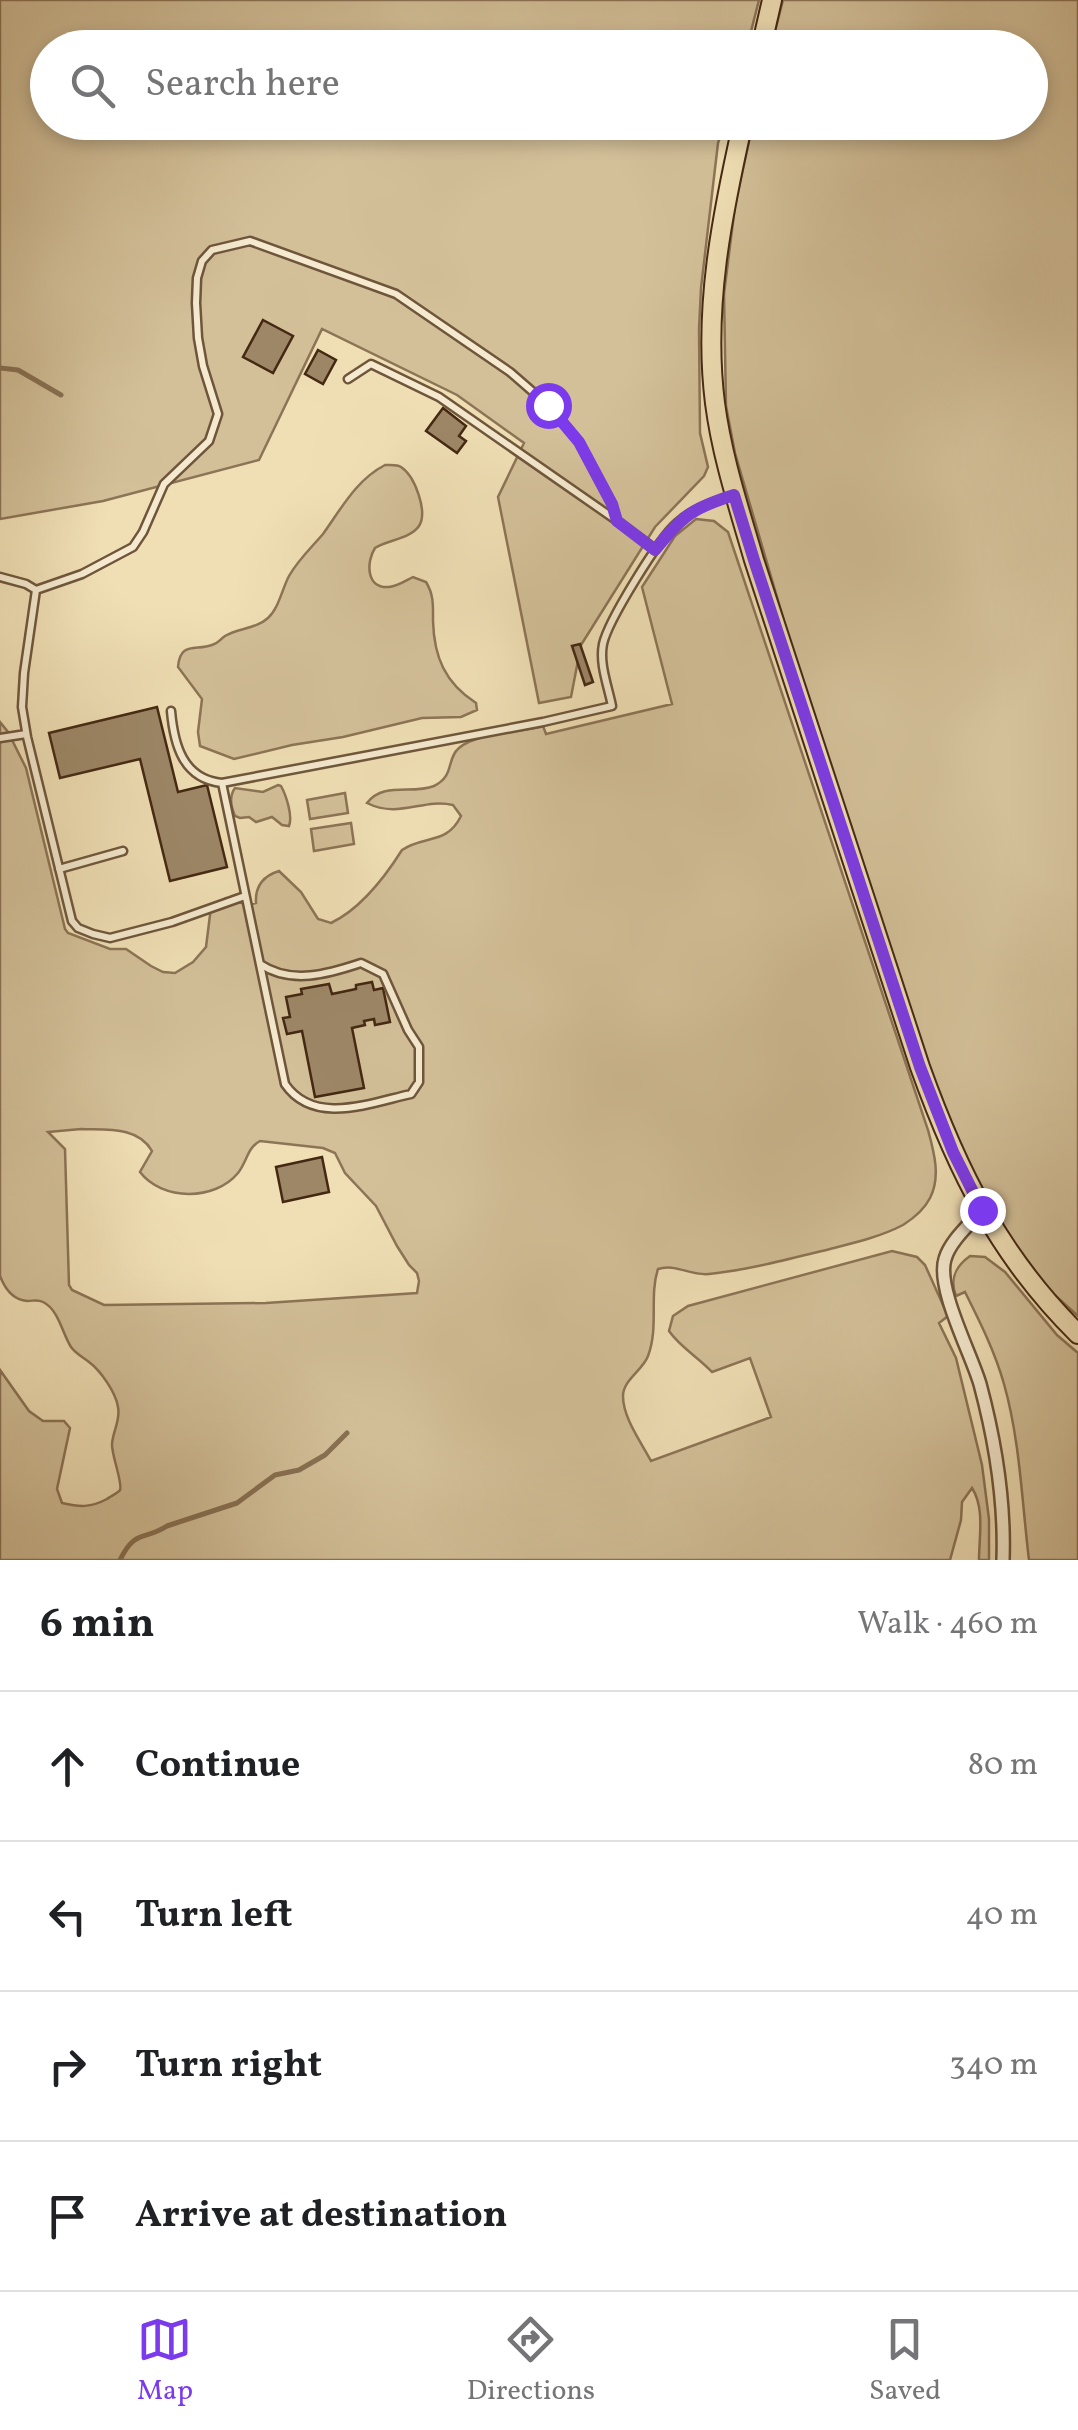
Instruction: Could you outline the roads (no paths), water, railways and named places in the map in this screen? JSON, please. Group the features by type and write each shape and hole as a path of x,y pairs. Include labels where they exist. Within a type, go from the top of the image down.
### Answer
{"main road":[{"path":"765,30 772,0"},
{"path":"738,140 719,239 712,337 715,404 734,495 920,1067 953,1152 982,1210 1021,1270 1078,1334"}],"street":[{"path":"982,1210 955,1241 945,1259 944,1278 980,1383 1000,1496 1003,1560"}],"lane":[{"path":"36,590 82,574 133,547 164,484 209,441 218,414 198,338 198,278 202,261 212,250 250,242 396,294 510,372 548,405 579,442 617,521"},
{"path":"348,380 371,364 439,397 655,550"},
{"path":"171,712 184,760 205,781 222,783 612,706 601,658 612,622 676,523 702,505 734,495"},
{"path":"0,577 36,590"},
{"path":"36,590 22,707 72,921 78,928 110,938 172,922 246,896"},
{"path":"0,738 26,734"},
{"path":"222,783 285,1084 293,1096 312,1107 332,1109 410,1094 419,1082 419,1047 383,974 361,964 332,973 297,977 260,964"},
{"path":"59,869 123,851"}],"waterway":[{"path":"0,368 18,370 61,395"},
{"path":"120,1560 135,1540 237,1503 275,1475 299,1470 325,1455 347,1433"}]}
